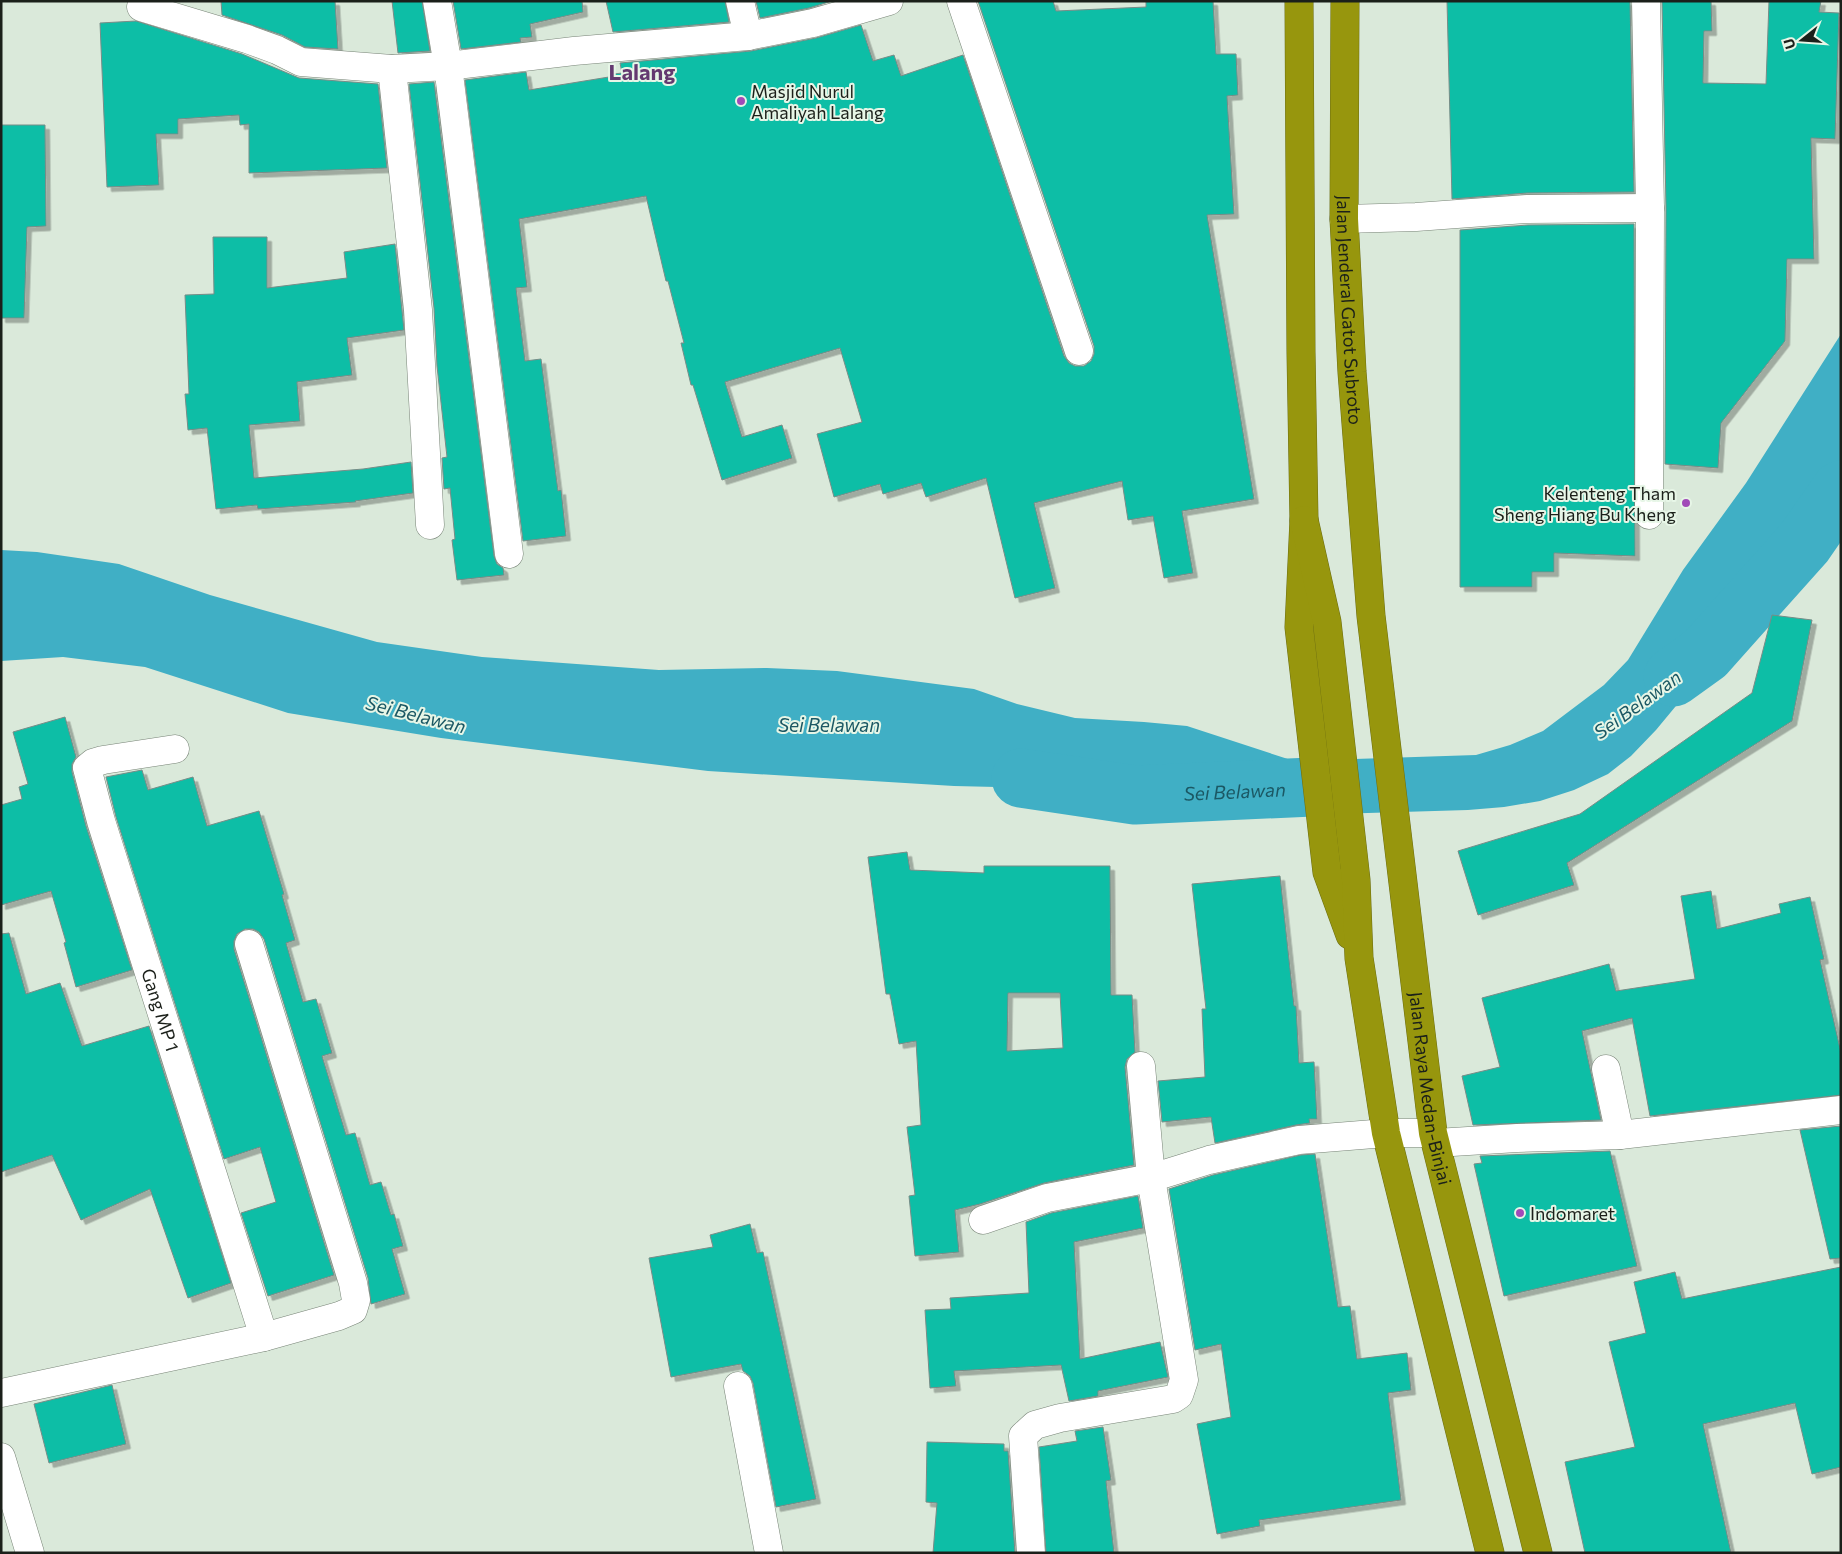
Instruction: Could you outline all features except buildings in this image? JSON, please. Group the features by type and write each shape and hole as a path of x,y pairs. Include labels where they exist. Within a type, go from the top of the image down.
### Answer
{"highway":[{"path":"1299,1 1304,520 1299,627 1327,872 1359,958"},
{"name":"Jalan Jenderal Gatot Subroto","path":"1345,1 1344,219 1352,372 1371,616"},
{"path":"1304,520 1327,622 1356,880 1359,958 1386,1133 1490,1553"},
{"name":"Jalan Raya Medan-Binjai","path":"1371,616 1435,1138 1538,1553"}],"street":[{"path":"437,1 448,66 509,554"},
{"path":"740,1 748,36"},
{"path":"142,7 247,39 277,50 301,62 392,68 448,66 574,51 748,36 813,23 889,1"},
{"path":"961,1 1079,351"},
{"path":"1646,1 1650,208 1650,515"},
{"path":"392,68 418,310 430,525"},
{"path":"1344,219 1416,217 1527,209 1650,208"},
{"name":"Gang MP 1","path":"175,749 103,760 92,763 87,768 101,821 264,1337"},
{"path":"1,1392 264,1337 340,1316 353,1310 356,1300 353,1283 249,944"},
{"path":"1031,1553 1023,1436 1035,1425 1060,1418 1173,1399 1179,1395 1184,1380 1151,1178 1141,1066"},
{"path":"1606,1069 1620,1135"},
{"path":"984,1220 1047,1198 1151,1178 1209,1160 1299,1140 1386,1133 1435,1138 1620,1135 1841,1110"},
{"path":"738,1386 769,1553"},
{"path":"1,1456 30,1553"}],"water":[{"name":"Sei Belawan","path":"1841,334 1841,470 1775,556 1746,600 1720,646 1690,689 1656,730 1631,756 1608,774 1574,790 1540,801 1468,810 1301,815 1234,781 1113,790 954,786 708,771 441,738 288,713 145,667 63,657 1,661 1,550 37,552 119,564 210,595 377,642 482,657 659,670 767,668 837,671 974,689 1017,704 1075,718 1187,726 1294,761 1476,755 1510,745 1543,731 1604,685 1628,660 1683,570 1746,483"}],"waterway":[{"name":"Sei Belawan","path":"1673,677 1705,654 1804,543 1841,490"},
{"name":"Sei Belawan","path":"1021,778 1135,795 1312,787 1331,784"}],"place":[{"name":"Masjid Nurul Amaliyah Lalang","path":"741,101"},
{"name":"Kelenteng Tham Sheng Hiang Bu Kheng","path":"1686,503"},
{"name":"Indomaret","path":"1520,1213"}],"district":[{"name":"Lalang","path":"642,71"}]}
